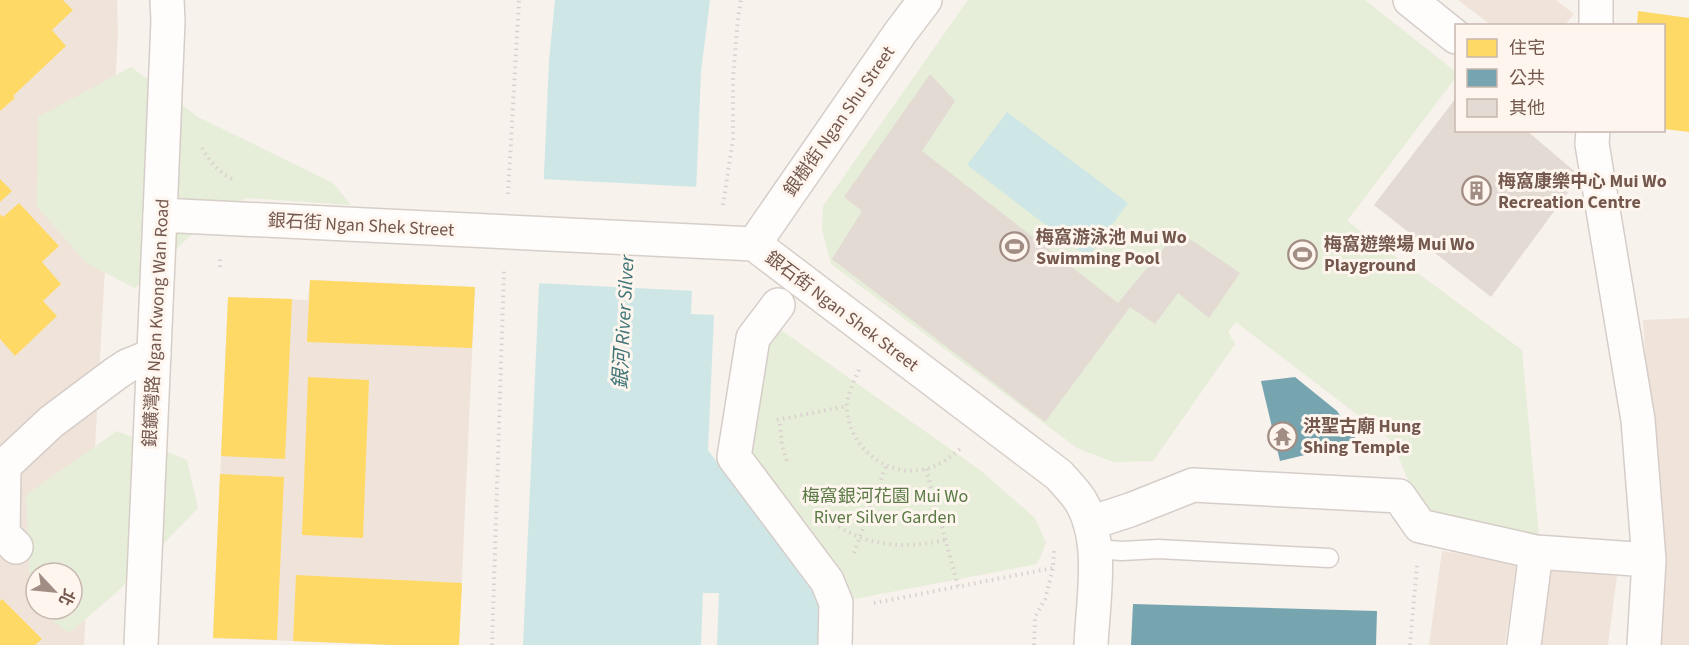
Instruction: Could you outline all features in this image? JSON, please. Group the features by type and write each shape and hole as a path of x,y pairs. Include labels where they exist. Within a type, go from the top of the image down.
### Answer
{"street":[{"name":"銀鑛灣路 Ngan Kwong Wan Road","path":"141,645 168,21 167,0"},
{"name":"銀樹街 Ngan Shu Street","path":"754,243 925,0"},
{"path":"1410,0 1455,36"},
{"path":"1596,0 1596,24"},
{"path":"1587,135 1638,420 1649,560 1644,645"},
{"name":"銀石街 Ngan Shek Street","path":"160,215 754,243 1059,475 1080,499 1093,536 1091,645"},
{"path":"778,305 753,338 734,457 827,581 836,607 835,645"},
{"path":"16,547 3,534 4,465 51,422 127,366 154,355"},
{"path":"1093,536 1130,510 1193,485 1399,496 1420,526 1536,552 1649,560"},
{"path":"1524,645 1536,552"}],"lane":[{"path":"1093,536 1122,551 1158,549 1329,558"}],"path":[{"path":"492,645 514,232 519,0"},
{"path":"723,205 733,139 733,78 741,0"},
{"path":"860,368 850,389 847,406 849,424 857,441 870,456 886,466 912,471 926,469 945,461 961,447 970,453"},
{"path":"739,428 847,406"},
{"path":"779,420 782,445 789,469"},
{"path":"886,466 836,607 1053,568"},
{"path":"926,469 958,586"},
{"path":"831,521 860,537 877,543 911,546 945,540"},
{"path":"1410,645 1420,526"},
{"path":"1034,645 1035,617 1045,599 1053,568 1055,542"}],"shaded area":[{"path":"0,0 117,0 118,34 84,645 0,645"},
{"path":"1458,0 1556,0 1574,14 1566,24 1490,24"},
{"path":"310,280 475,287 459,645 394,645 213,638 228,297 308,300"},
{"path":"1689,318 1689,645 1654,645 1659,569 1643,320"},
{"path":"1442,551 1517,562 1505,645 1429,645"},
{"path":"1539,567 1617,576 1608,645 1530,645"}],"green space":[{"path":"968,0 1365,0 1455,71 1455,78 1347,221 1522,350 1539,536 1421,512 1392,441 1236,322 1228,332 1235,344 1153,461 1113,462 1077,448 831,264 822,230 823,206"},
{"path":"131,67 198,117 333,183 351,205 246,198 190,236 135,288 86,263 37,206 38,117"},
{"name":"梅窩銀河花園 Mui Wo River Silver Garden","path":"778,328 980,470 1035,518 1046,543 1037,564 849,600 742,459 756,358"},
{"path":"117,431 187,460 198,508 116,593 84,620 84,561 29,561 26,495"},
{"path":"52,621 83,621 69,633"}],"water":[{"name":"銀河 River Silver","path":"555,0 710,0 701,72 691,314 714,315 708,450 821,603 819,645 523,645 549,61"},
{"path":"1007,112 1128,203 1088,257 967,165"}],"pier":[{"path":"541,179 699,187 695,291 536,283"},
{"path":"703,593 719,593 717,645 701,645"}],"building: 住宅":[{"path":"0,0 63,0 73,10 52,30 66,46 0,111"},
{"path":"1638,11 1689,18 1689,132 1665,129 1665,24 1637,24"},
{"path":"0,179 12,191 0,202"},
{"path":"19,203 59,246 42,262 61,284 43,301 57,316 15,356 0,339 0,214 3,217"},
{"path":"310,280 475,287 472,348 307,342"},
{"path":"228,297 292,299 285,459 221,456"},
{"path":"308,377 369,380 363,538 302,535"},
{"path":"220,474 284,477 277,640 213,638"},
{"path":"296,575 462,583 459,645 293,641"},
{"path":"2,599 42,639 35,645 0,645 0,601"}],"building: 公共":[{"path":"1295,377 1337,411 1358,442 1280,461 1261,381"},
{"path":"1133,604 1377,611 1376,645 1131,645"}],"building: 其他":[{"path":"930,74 955,101 922,151 1118,303 1178,231 1240,273 1209,318 1178,293 1155,324 1130,307 1045,422 832,259 862,211 844,197"},
{"name":"梅窩康樂中心 Mui Wo Recreation Centre","path":"1455,99 1455,132 1528,132 1580,176 1491,297 1374,205"}],"place":[{"name":"梅窩康樂中心 Mui Wo Recreation Centre","path":"1477,191"},
{"name":"梅窩游泳池 Mui Wo Swimming Pool","path":"1015,247"},
{"name":"梅窩遊樂場 Mui Wo Playground","path":"1303,254"},
{"name":"洪聖古廟 Hung Shing Temple","path":"1282,436"}]}
